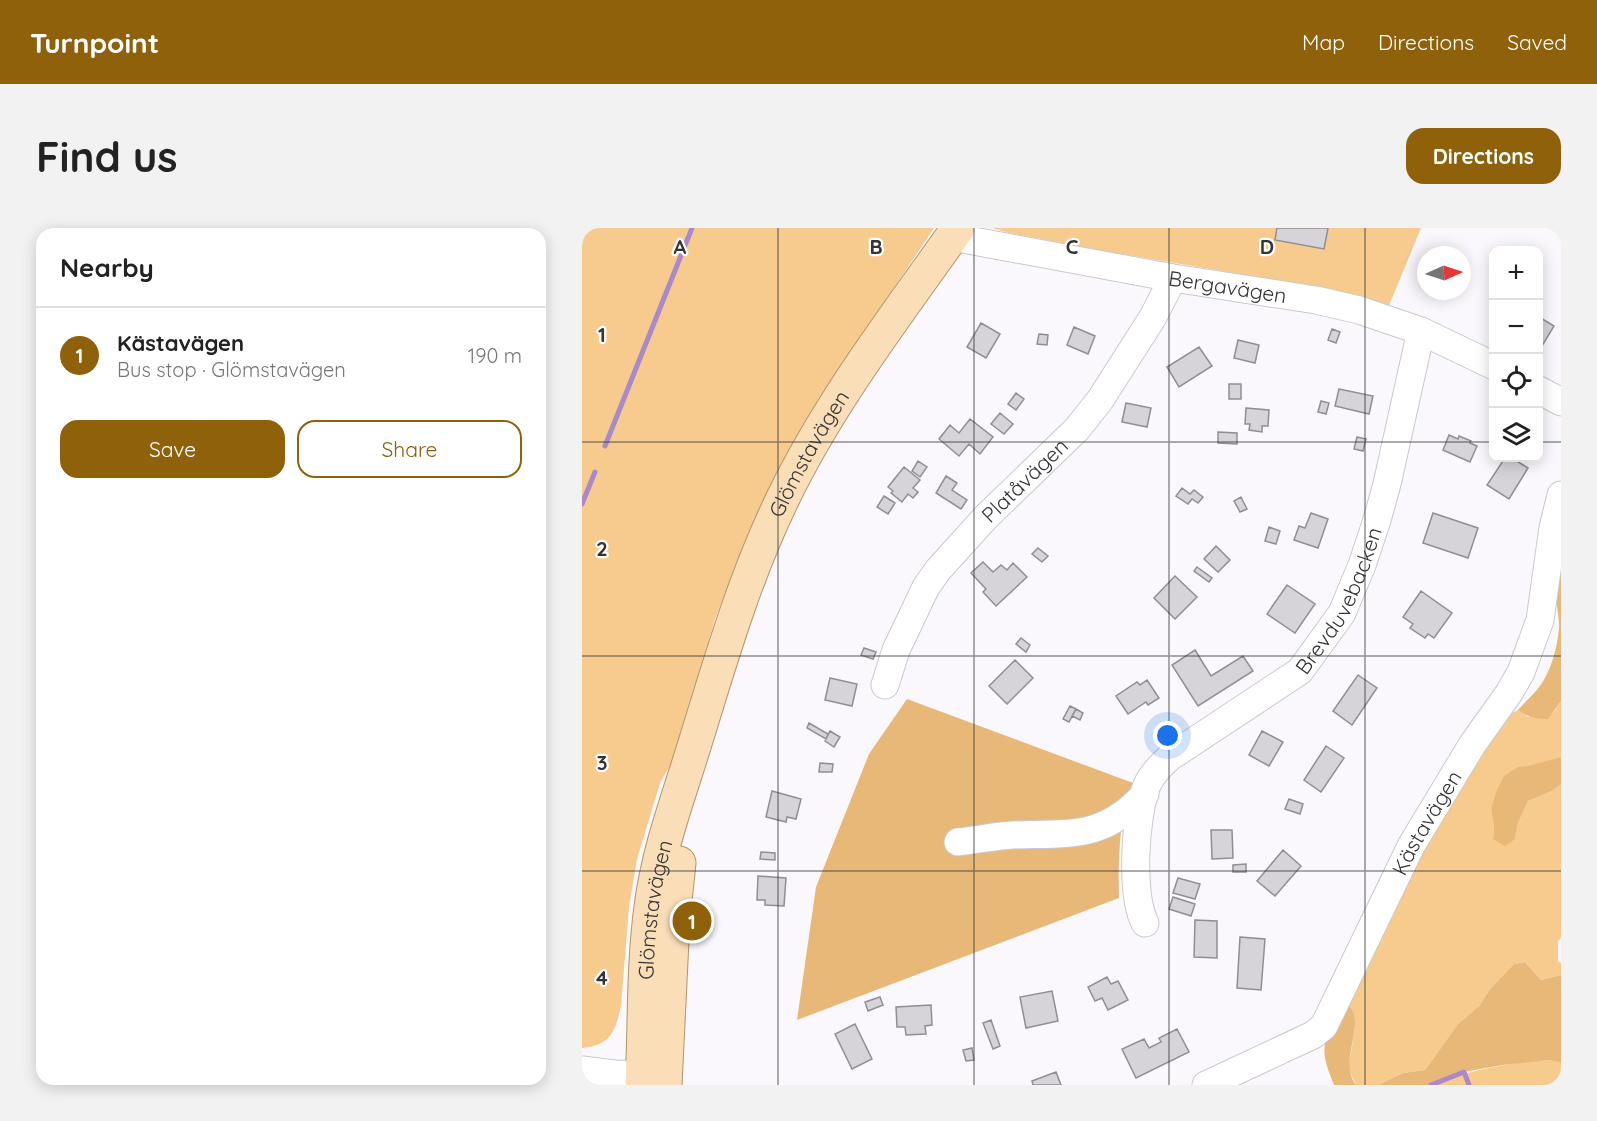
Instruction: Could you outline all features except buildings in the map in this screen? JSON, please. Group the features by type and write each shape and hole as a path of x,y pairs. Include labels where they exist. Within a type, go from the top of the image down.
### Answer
{"main road":[{"name":"Glömstavägen","path":"654,1080 680,855 707,705 751,570 796,472 833,409 879,338 955,232"}],"street":[{"name":"Bergavägen","path":"955,232 1173,278 1316,300 1359,310 1421,331 1489,364"},
{"name":"Platåvägen","path":"885,685 896,650 932,577 974,530 1092,412 1153,317 1173,278"},
{"name":"Brevduvebacken","path":"1145,923 1140,914 1136,888 1137,844 1147,786 1155,772 1170,757 1300,670 1342,614 1362,565 1379,511 1421,331"},
{"path":"1543,392 1561,402"},
{"name":"Kästavägen","path":"1221,1082 1313,1035 1324,1026 1411,846 1472,745 1505,700 1521,672 1540,620 1553,528 1561,495"},
{"name":"Brevduvebacken","path":"958,843 1012,835 1087,832 1121,816 1134,807 1145,794"},
{"path":"582,1070 654,1080"}],"shaded area":[{"path":"582,228 934,228 827,388 770,487 740,556 715,619 684,727 672,762 660,783 637,859 629,907 621,1006 614,1030 606,1040 599,1044 582,1048"},
{"path":"992,228 1421,228 1388,308 1317,287 1098,250"},
{"path":"1561,575 1561,701 1548,719 1536,718 1518,710 1540,686 1553,659 1559,629 1556,594"},
{"path":"907,699 1133,783 1128,794 1122,823 1119,898 797,1020 816,887 869,754"},
{"path":"1561,701 1561,757 1528,767 1518,767 1491,809 1493,839 1515,839 1518,823 1528,801 1552,791 1561,784 1561,938 1558,941 1558,961 1561,963 1561,975 1541,980 1525,962 1514,964 1490,989 1479,1006 1458,1024 1425,1070 1403,1073 1378,1085 1356,1085 1349,1070 1355,1029 1344,1006 1413,863 1506,716 1518,710 1528,717 1553,713"},
{"path":"1561,757 1561,784 1552,791 1528,801 1518,823 1515,839 1505,846 1493,839 1491,809 1504,776 1518,767"},
{"path":"1525,962 1541,980 1561,975 1561,1063 1550,1060 1502,1065 1464,1072 1431,1085 1378,1085 1403,1073 1425,1070 1458,1024 1479,1006 1490,989 1514,964"},
{"path":"1344,1006 1349,1006 1354,1014 1355,1023 1349,1065 1356,1085 1334,1085 1324,1051 1328,1036"},
{"path":"1550,1060 1561,1063 1561,1085 1431,1085 1490,1068"}],"waterway":[{"path":"605,446 692,228"},
{"path":"582,504 595,472"},
{"path":"1431,1085 1464,1072 1469,1085"}],"place":[{"name":"Kästavägen","path":"692,921"}]}
